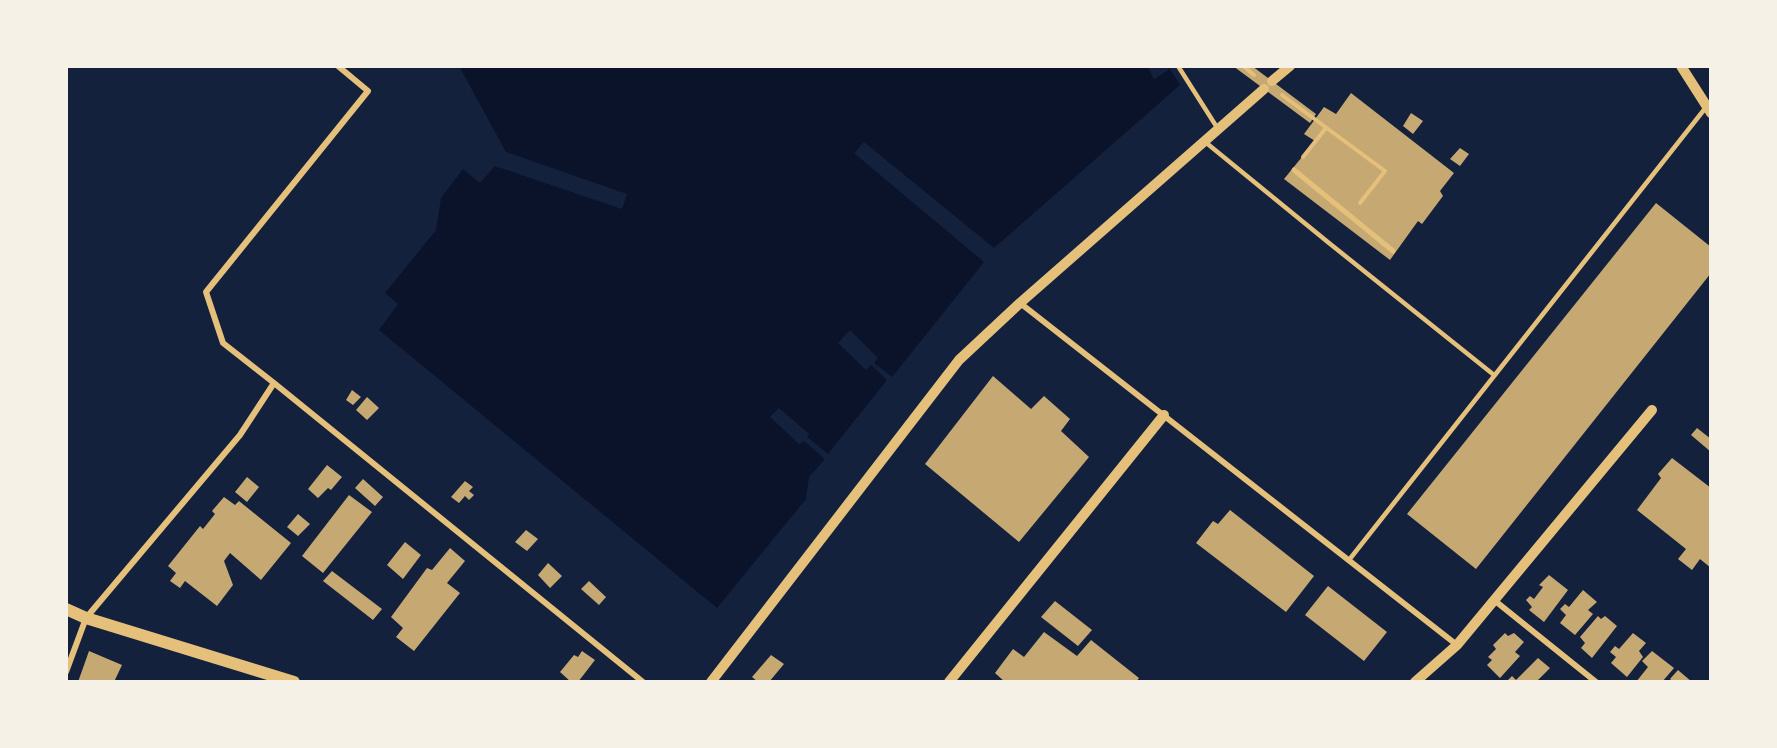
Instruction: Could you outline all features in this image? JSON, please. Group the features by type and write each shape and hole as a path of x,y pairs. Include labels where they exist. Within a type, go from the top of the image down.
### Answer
{"main road":[{"path":"66,609 86,618 294,682"}],"street":[{"path":"338,66 368,91 206,292 223,344 643,682"},
{"path":"711,682 959,360 1020,303 1218,129 1266,83 1290,66"},
{"path":"1681,66 1709,109"},
{"path":"1294,170 1393,251"},
{"path":"1020,303 1456,645"},
{"path":"66,672 86,618 240,435 274,383"},
{"path":"1415,682 1456,645 1652,410"},
{"path":"949,682 1164,415"},
{"path":"1493,600 1596,682"}],"lane":[{"path":"1178,66 1218,129"},
{"path":"1349,560 1494,375 1709,109"},
{"path":"1204,141 1494,375"}],"path":[{"path":"1243,66 1266,83"},
{"path":"1280,94 1385,171"},
{"path":"1294,170 1326,128"}],"water":[{"path":"459,66 1144,66 1148,67 1154,79 1170,69 1180,85 994,248 864,142 854,153 984,262 892,377 874,363 878,358 850,330 838,343 866,370 871,365 887,380 828,454 807,437 809,434 779,408 770,417 799,444 804,441 825,459 809,477 806,499 717,608 379,330 398,304 385,293 436,230 441,198 463,169 480,183 495,166 622,209 627,194 506,152"}],"building":[{"path":"1233,66 1252,66 1316,114 1310,123"},
{"path":"1351,93 1454,173 1440,191 1443,196 1422,224 1418,221 1390,260 1284,179 1315,141 1304,134 1324,107 1336,114"},
{"path":"1411,113 1423,121 1413,134 1403,126"},
{"path":"1460,148 1469,154 1460,166 1450,159"},
{"path":"1656,203 1711,247 1711,273 1476,569 1407,514"},
{"path":"993,376 1031,409 1044,396 1070,419 1061,431 1089,457 1019,542 925,464"},
{"path":"352,390 361,397 353,405 346,400"},
{"path":"367,397 379,408 367,420 356,410"},
{"path":"1697,428 1711,439 1711,452 1691,435"},
{"path":"1672,458 1711,488 1711,568 1700,559 1692,570 1678,559 1686,549 1637,510 1661,478 1658,474"},
{"path":"327,465 342,477 331,490 328,488 318,498 308,489"},
{"path":"247,477 259,487 247,502 235,492"},
{"path":"363,479 383,497 375,506 355,488"},
{"path":"465,481 473,487 469,491 474,495 469,500 465,496 459,503 451,497"},
{"path":"349,495 372,512 323,573 302,556"},
{"path":"224,497 235,505 239,501 291,543 261,580 230,553 224,561 233,585 217,606 185,581 180,588 170,581 176,573 168,566 200,526 203,529 215,514 212,511"},
{"path":"1230,510 1314,576 1286,612 1196,543 1213,521 1218,524"},
{"path":"298,514 310,524 298,536 287,527"},
{"path":"526,530 538,539 527,551 515,542"},
{"path":"405,542 421,555 403,579 387,565"},
{"path":"450,548 465,561 447,583 460,593 414,651 396,637 403,628 391,617 427,568 432,570"},
{"path":"548,563 562,576 550,588 538,575"},
{"path":"332,571 382,609 373,620 323,581"},
{"path":"1549,575 1568,590 1544,622 1529,610 1532,607 1526,600 1530,596 1534,599 1543,587 1539,585"},
{"path":"589,581 606,597 599,605 581,589"},
{"path":"1328,586 1387,632 1364,661 1305,615"},
{"path":"1583,590 1597,602 1588,610 1593,614 1575,635 1560,623 1566,615 1560,609 1565,604 1569,607"},
{"path":"1055,601 1092,630 1078,646 1041,617"},
{"path":"1598,616 1601,619 1605,616 1617,626 1592,658 1581,648 1585,643 1580,637"},
{"path":"1044,632 1077,656 1091,640 1139,678 1136,682 1005,682 995,673 1013,649 1024,657"},
{"path":"1505,633 1508,636 1514,633 1524,642 1515,652 1520,656 1500,678 1487,665 1492,660 1488,657 1496,649 1493,645"},
{"path":"1633,633 1646,643 1639,651 1643,657 1627,677 1611,663 1616,657 1610,652 1615,646 1619,649"},
{"path":"89,651 122,665 114,682 78,682"},
{"path":"582,651 595,660 578,682 571,682 560,672 574,655 578,657"},
{"path":"1652,651 1674,668 1662,682 1636,682 1648,667 1642,661"},
{"path":"771,655 784,664 769,682 758,682 752,677"},
{"path":"1538,658 1550,668 1538,680 1540,682 1506,682 1512,676 1516,680"},
{"path":"1678,670 1692,682 1673,682 1670,679"}]}
